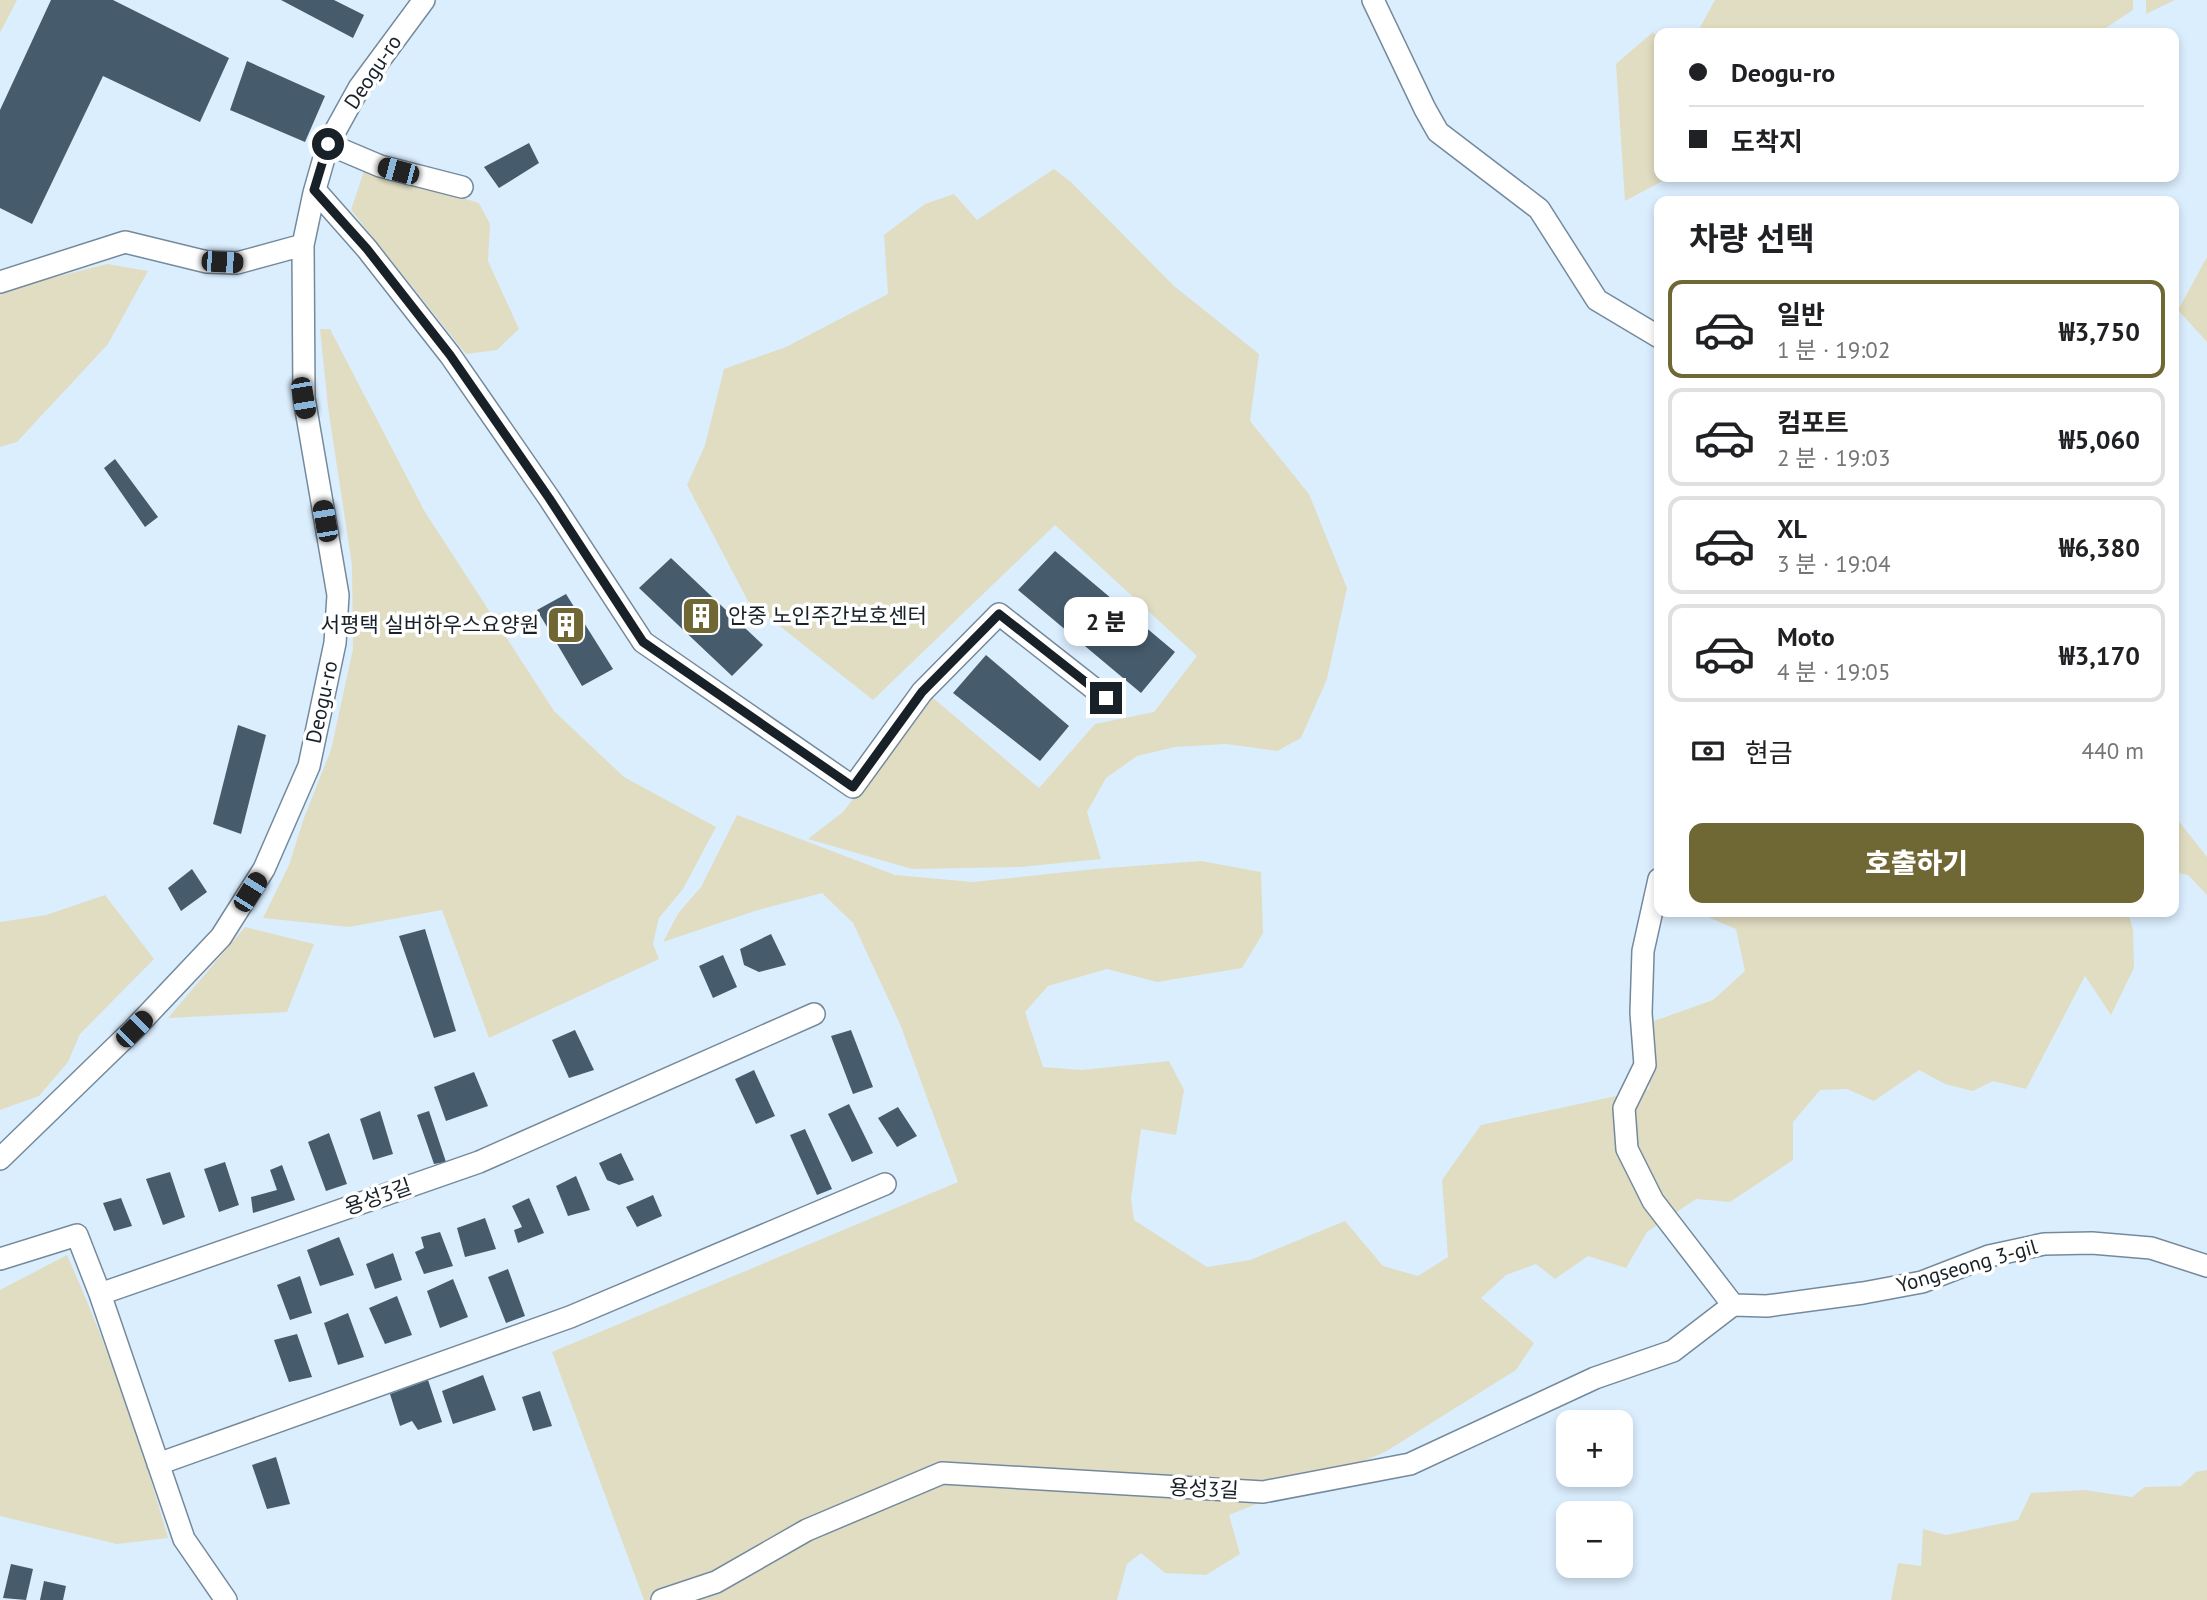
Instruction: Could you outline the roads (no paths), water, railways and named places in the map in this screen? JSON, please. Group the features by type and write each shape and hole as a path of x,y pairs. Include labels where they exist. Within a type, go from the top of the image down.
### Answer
{"street":[{"name":"Deogu-ro","path":"0,1159 134,1029 221,937 264,869 309,765 335,643 338,594 303,398 303,245 314,190 328,144 359,88 424,0"},
{"path":"1373,0 1438,132 1539,209 1597,300 1654,334"},
{"path":"328,144 380,166 462,187"},
{"path":"314,190 367,249 450,355 549,498 643,642 853,787 922,692 999,614 1106,698"},
{"path":"0,282 125,242 207,262 237,263 303,245"},
{"path":"1654,902 1643,951 1641,1013 1645,1065 1624,1108 1627,1149 1653,1201 1733,1305"},
{"name":"용성3길","path":"100,1294 478,1162 814,1014"},
{"path":"158,1464 570,1317 885,1184"},
{"path":"0,1259 77,1235 100,1294 184,1539 226,1600"},
{"name":"Yongseong 3-gil","path":"1733,1305 1767,1306 1922,1282 1989,1256 2044,1244 2092,1243 2151,1248 2207,1266"},
{"name":"용성3길","path":"662,1600 716,1582 807,1530 942,1473 1263,1492 1410,1464 1595,1378 1673,1350 1733,1305"}],"place":[{"name":"안중 노인주간보호센터","path":"701,616"},
{"name":"서평택 실버하우스요양원","path":"566,625"}]}
